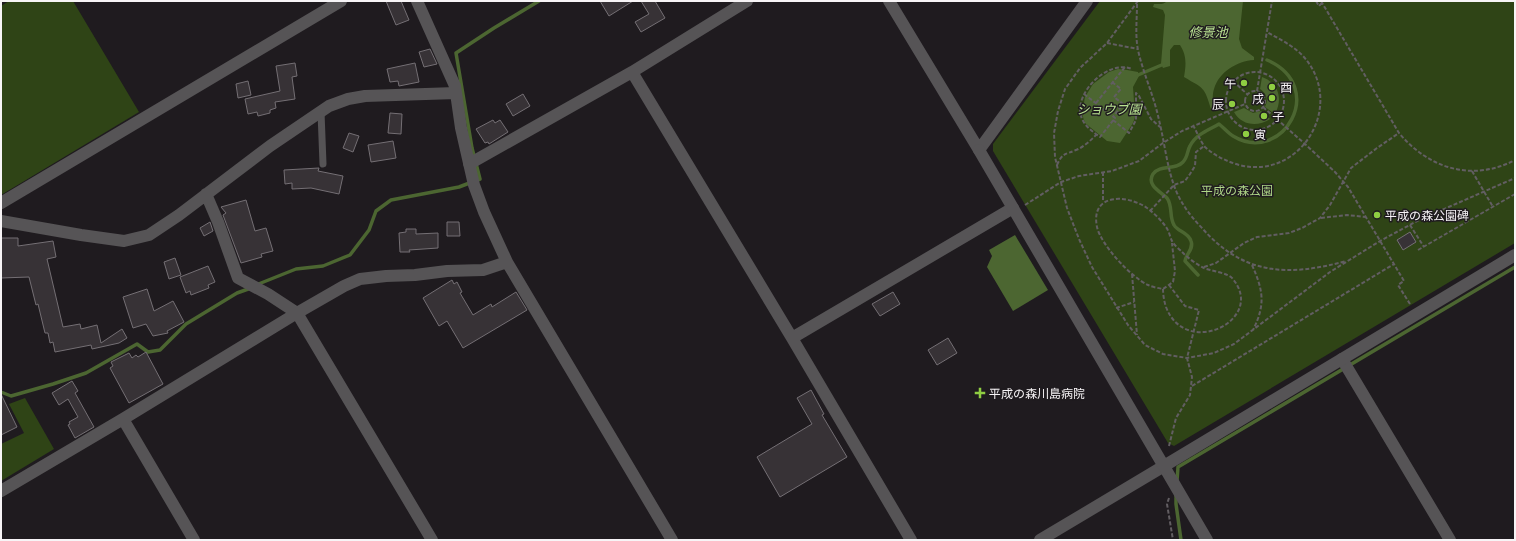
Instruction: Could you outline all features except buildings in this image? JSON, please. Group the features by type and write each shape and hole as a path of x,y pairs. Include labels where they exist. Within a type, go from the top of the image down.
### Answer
{"street":[{"path":"1,203 341,1"},
{"path":"417,1 455,86 461,128 474,185 481,205 507,262 672,540"},
{"path":"469,164 632,72 747,1"},
{"path":"889,1 979,150 1017,207 1207,540"},
{"path":"979,150 1087,1"},
{"path":"632,72 792,338 911,540"},
{"path":"1,222 81,236 124,241 150,235 270,146 321,112 348,99 365,96 456,93"},
{"path":"206,194 218,222 238,278 268,294 297,313 432,540"},
{"path":"792,338 1017,207"},
{"path":"1040,540 1515,255"},
{"path":"1,491 297,313 360,278 415,275 447,271 483,270 507,262"},
{"path":"1342,359 1450,540"},
{"path":"123,419 194,540"}],"lane":[{"path":"321,112 323,164"}],"path":[{"path":"1138,1 1107,43 1080,68 1065,89 1058,111 1054,133 1055,157 1067,208 1092,267 1116,308 1128,325 1145,345 1164,354 1188,358 1214,353 1234,344 1253,331 1300,293 1380,241 1410,224 1515,178"},
{"path":"1257,91 1272,1"},
{"path":"1316,1 1319,6 1322,2 1399,133 1408,144 1420,154 1434,162 1456,169 1472,171 1500,167 1515,160"},
{"path":"1137,4 1138,49 1174,185 1178,195 1192,218 1209,237 1229,254 1252,265 1280,269 1305,270 1349,260"},
{"path":"1193,125 1204,146 1219,157 1230,162 1256,167 1265,166 1286,159 1305,144 1316,126 1320,111 1321,98 1318,81 1311,67 1291,45 1267,32"},
{"path":"1107,43 1138,49"},
{"path":"1112,82 1121,89 1114,97 1123,104 1100,137 1086,126 1081,118 1081,103 1084,94 1107,70 1125,66 1132,69"},
{"path":"1096,104 1125,66"},
{"path":"1250,72 1260,72 1269,75 1277,81 1282,90 1284,100 1283,110 1278,119 1270,126 1260,129 1250,129 1241,126 1233,119 1228,110 1226,100 1228,90 1233,81 1241,75 1250,72"},
{"path":"1233,81 1247,94"},
{"path":"1257,91 1263,95 1265,99 1263,107 1253,111 1247,107 1244,101 1247,94 1257,91"},
{"path":"1084,94 1129,133 1136,120 1136,93 1151,119 1160,128"},
{"path":"1017,207 1061,182 1079,176 1119,168 1139,161 1163,143 1193,125 1245,104"},
{"path":"1263,107 1305,144 1348,187 1404,281 1398,285 1411,307"},
{"path":"1320,218 1330,205 1342,181 1351,168 1399,133"},
{"path":"1057,165 1060,157 1067,153 1076,151 1097,134"},
{"path":"1150,210 1174,185 1185,181 1195,166 1196,152 1204,146"},
{"path":"1472,171 1493,207"},
{"path":"1103,172 1103,202 1097,212 1097,227 1105,243 1115,257 1132,274 1148,285 1162,289 1173,282 1175,271 1172,243 1166,227 1150,210 1138,203 1124,198 1112,198 1103,202"},
{"path":"1418,250 1515,194"},
{"path":"1203,267 1216,263 1244,243 1257,237 1289,233 1320,218 1347,215 1366,217"},
{"path":"1410,224 1424,247"},
{"path":"1162,289 1166,307 1173,320 1182,327 1193,332 1211,332 1223,327 1233,319 1240,308 1242,296 1239,288 1231,277 1203,267 1172,243"},
{"path":"1192,386 1394,264"},
{"path":"1252,265 1261,289 1260,311 1253,331"},
{"path":"1132,274 1137,335"},
{"path":"1169,285 1185,306 1198,310 1188,358 1192,377 1192,386 1190,395 1176,418 1169,446"},
{"path":"1116,308 1134,302"},
{"path":"1173,540 1167,504 1169,497 1179,492"}],"green space":[{"path":"9,1 73,1 139,112 1,195 1,6"},
{"name":"平成の森公園","path":"1100,1 1515,1 1515,243 1174,446 1168,443 993,151 993,144"},
{"path":"25,398 54,449 1,481 1,444 24,433 9,404"}],"water":[{"name":"修景池","path":"1167,1 1243,1 1239,39 1242,48 1254,57 1254,60 1235,65 1220,77 1214,89 1213,108 1211,109 1205,92 1196,84 1184,77 1184,53 1180,45 1174,45 1170,50 1170,66 1163,68 1161,64 1165,15 1163,10 1153,7 1154,4 1163,4"},
{"name":"ショウブ園","path":"1118,69 1138,72 1139,76 1133,87 1135,117 1133,123 1120,143 1107,141 1085,123 1082,114 1085,97 1093,84 1109,72"},
{"path":"1262,77 1272,83 1278,92 1279,103 1275,114 1265,107 1267,101 1266,96 1260,89"},
{"path":"1244,108 1253,113 1261,111 1270,119 1265,122 1250,124 1237,117 1234,112"},
{"path":"1015,235 1048,290 1013,311 987,267 992,256 989,250"}],"waterway":[{"path":"256,285 296,269 323,266 350,255 369,230 376,211 391,200 459,187 480,179 472,148 456,53 539,1"},
{"path":"1198,275 1185,261 1191,249 1192,244 1190,238 1174,225 1169,201 1155,188 1151,182 1151,178 1153,174 1160,169 1180,165 1185,160 1188,150 1196,138 1219,124 1233,136 1251,142 1268,141 1282,132 1292,119 1296,104 1295,87 1285,72 1267,60"},
{"path":"1138,75 1164,64"},
{"path":"1177,481 1178,467 1515,267"},
{"path":"1,392 11,396 86,373 137,344 148,352 160,350 186,324 237,293 251,288"},
{"path":"1176,495 1181,540"}],"place":[{"name":"午","path":"1244,83"},
{"name":"酉","path":"1272,87"},
{"name":"戌","path":"1272,98"},
{"name":"辰","path":"1232,104"},
{"name":"子","path":"1264,116"},
{"name":"寅","path":"1246,134"},
{"name":"平成の森公園碑","path":"1377,215"},
{"name":"平成の森川島病院","path":"980,393"}]}
